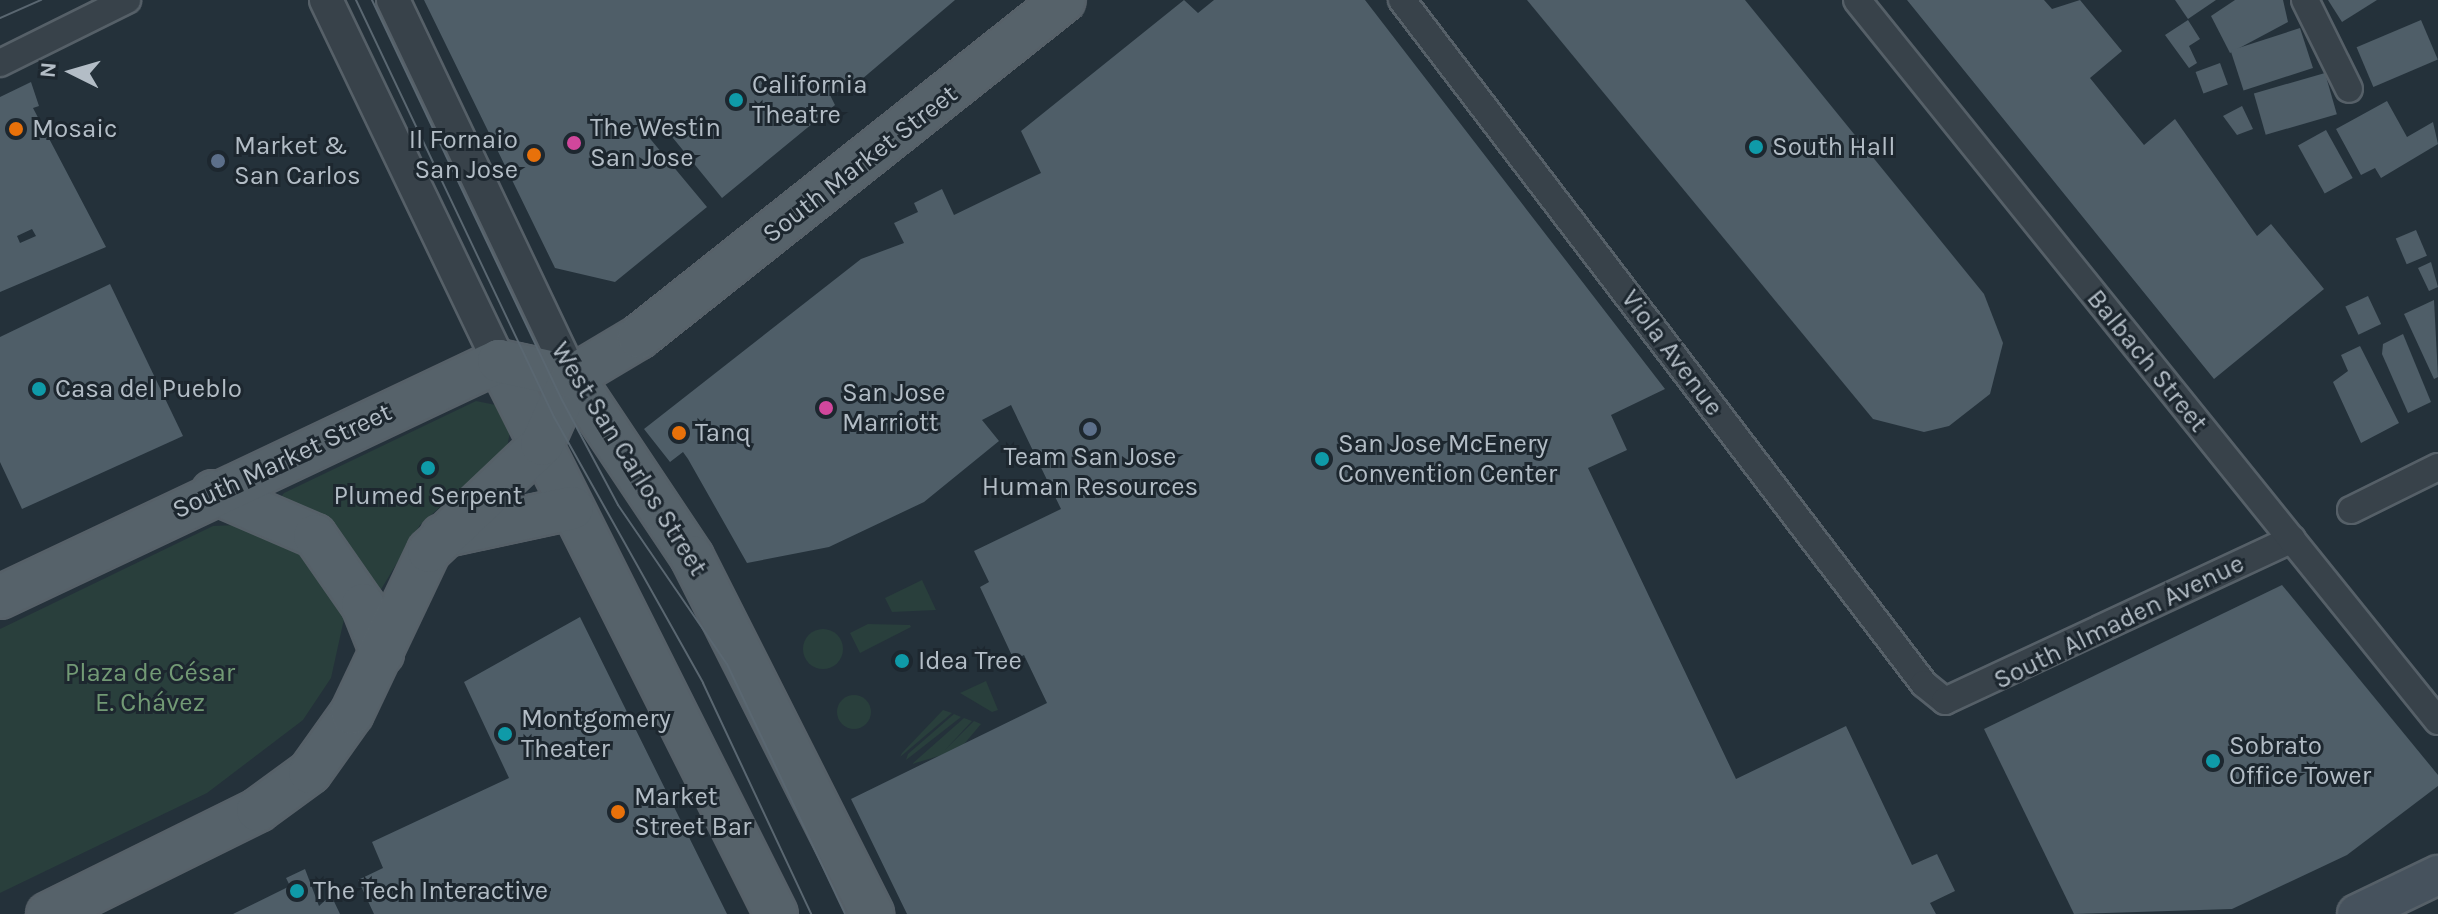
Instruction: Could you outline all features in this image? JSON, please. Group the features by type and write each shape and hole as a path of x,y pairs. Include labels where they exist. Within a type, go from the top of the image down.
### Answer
{"main road":[{"name":"South Market Street","path":"572,377 639,337 1064,0"},
{"path":"48,914 284,794 336,742 441,536 542,444 572,377 499,361"},
{"path":"499,361 776,914"},
{"name":"South Market Street","path":"0,597 213,492 499,361"},
{"name":"West San Carlos Street","path":"572,377 706,583 872,914"},
{"path":"213,492 315,536 363,605 382,653"},
{"path":"441,536 572,508"},
{"path":"2357,914 2438,875"}],"street":[{"path":"0,63 127,0"},
{"path":"326,0 499,361"},
{"name":"West San Carlos Street","path":"393,0 572,377"},
{"name":"Viola Avenue","path":"1402,0 1924,684 1945,701"},
{"name":"Balbach Street","path":"1857,0 2438,721"},
{"path":"2305,0 2349,89"},
{"path":"2351,510 2438,467"},
{"name":"South Almaden Avenue","path":"1945,701 2292,539"}],"green space":[{"name":"Plaza de César E. Chávez","path":"476,401 496,405 510,432 507,447 420,525 380,591 346,610 331,678 303,720 207,793 0,893 0,629 213,526 260,524 284,493"},
{"path":"922,580 936,610 892,612 885,598"},
{"path":"868,624 911,627 860,653 850,633"},
{"path":"823,629 837,635 843,649 837,663 823,669 809,663 803,649 809,635"},
{"path":"986,681 998,710 992,712 960,693"},
{"path":"854,695 866,700 871,712 866,724 854,729 842,724 837,712 842,700"},
{"path":"943,710 952,713 900,757 902,753"},
{"path":"954,714 961,717 906,760 908,754"},
{"path":"964,718 972,721 945,750 974,721 981,724 959,750 912,764"}],"building":[{"path":"424,0 955,0 855,85 830,95 835,105 722,198 664,127 647,135 707,207 615,282 555,268"},
{"name":"San Jose McEnery Convention Center","path":"1184,0 1198,13 1214,0 1365,0 1665,389 1611,415 1627,450 1588,468 1736,779 1846,726 1912,865 1937,854 1955,891 1930,903 1936,914 907,914 851,799 1047,703 1024,655 1014,660 980,587 989,582 974,551 1061,509 1011,405 982,420 999,441 924,502 829,547 747,563 683,452 670,462 644,429 861,259 904,243 894,223 918,212 914,203 942,189 954,215 1041,173 1021,131"},
{"name":"South Hall","path":"1527,0 1745,0 1984,294 2003,343 1990,394 1949,426 1924,432 1873,419"},
{"path":"1907,0 2044,0 2052,9 2080,0 2122,51 2090,78 2144,145 2175,119 2257,236 2271,224 2324,289 2214,379"},
{"path":"2175,0 2216,0 2188,19"},
{"path":"2235,0 2283,0 2288,22 2230,53 2211,16"},
{"path":"2328,0 2377,0 2342,22"},
{"path":"2188,20 2200,39 2189,46 2197,63 2189,68 2165,35"},
{"path":"2421,20 2438,60 2373,87 2357,47"},
{"path":"2300,28 2313,68 2244,91 2231,51"},
{"path":"2220,63 2228,85 2203,94 2196,72"},
{"path":"2325,73 2337,114 2266,135 2254,93"},
{"path":"31,82 39,106 33,108 106,247 0,292 0,97","holes":["32,229 36,236 20,243 17,236"]},
{"path":"2387,101 2407,137 2433,122 2438,144 2381,178 2375,168 2361,175 2336,129"},
{"path":"2242,106 2253,129 2237,135 2223,116"},
{"path":"2326,130 2353,178 2325,194 2298,146"},
{"path":"2416,230 2427,256 2407,264 2396,239"},
{"path":"2431,262 2438,287 2429,291 2418,268"},
{"path":"110,284 183,436 22,509 0,462 0,337"},
{"path":"2368,296 2381,324 2358,335 2345,307"},
{"path":"2434,300 2438,377 2434,379 2404,314"},
{"path":"2403,334 2431,402 2408,413 2382,354 2383,344"},
{"path":"2360,346 2399,423 2361,443 2333,382 2348,371 2341,355"},
{"name":"Sobrato Office Tower","path":"2282,585 2438,775 2438,786 2347,855 2232,909 2074,914 1984,729"},
{"path":"580,617 727,914 374,914 358,880 383,868 372,842 509,778 464,682"},
{"name":"The Tech Interactive","path":"305,869 319,906 331,895 340,914 233,914 290,886 286,878"}],"tram line":[{"path":"0,18 41,0"},
{"path":"356,0 554,417 703,683 811,914"},
{"path":"372,0 562,400 618,505 727,664 845,914"}],"place":[{"name":"California Theatre","path":"736,100"},
{"name":"Mosaic","path":"16,129"},
{"name":"The Westin San Jose","path":"574,143"},
{"name":"South Hall","path":"1756,147"},
{"name":"Il Fornaio San Jose","path":"534,155"},
{"name":"Market & San Carlos","path":"218,161"},
{"name":"Casa del Pueblo","path":"39,389"},
{"name":"San Jose Marriott","path":"826,408"},
{"name":"Team San Jose Human Resources","path":"1090,429"},
{"name":"Tanq","path":"679,433"},
{"name":"San Jose McEnery Convention Center","path":"1322,459"},
{"name":"Plumed Serpent","path":"428,468"},
{"name":"Idea Tree","path":"902,661"},
{"name":"Montgomery Theater","path":"505,734"},
{"name":"Sobrato Office Tower","path":"2213,761"},
{"name":"Market Street Bar","path":"618,812"},
{"name":"The Tech Interactive","path":"297,891"}]}
